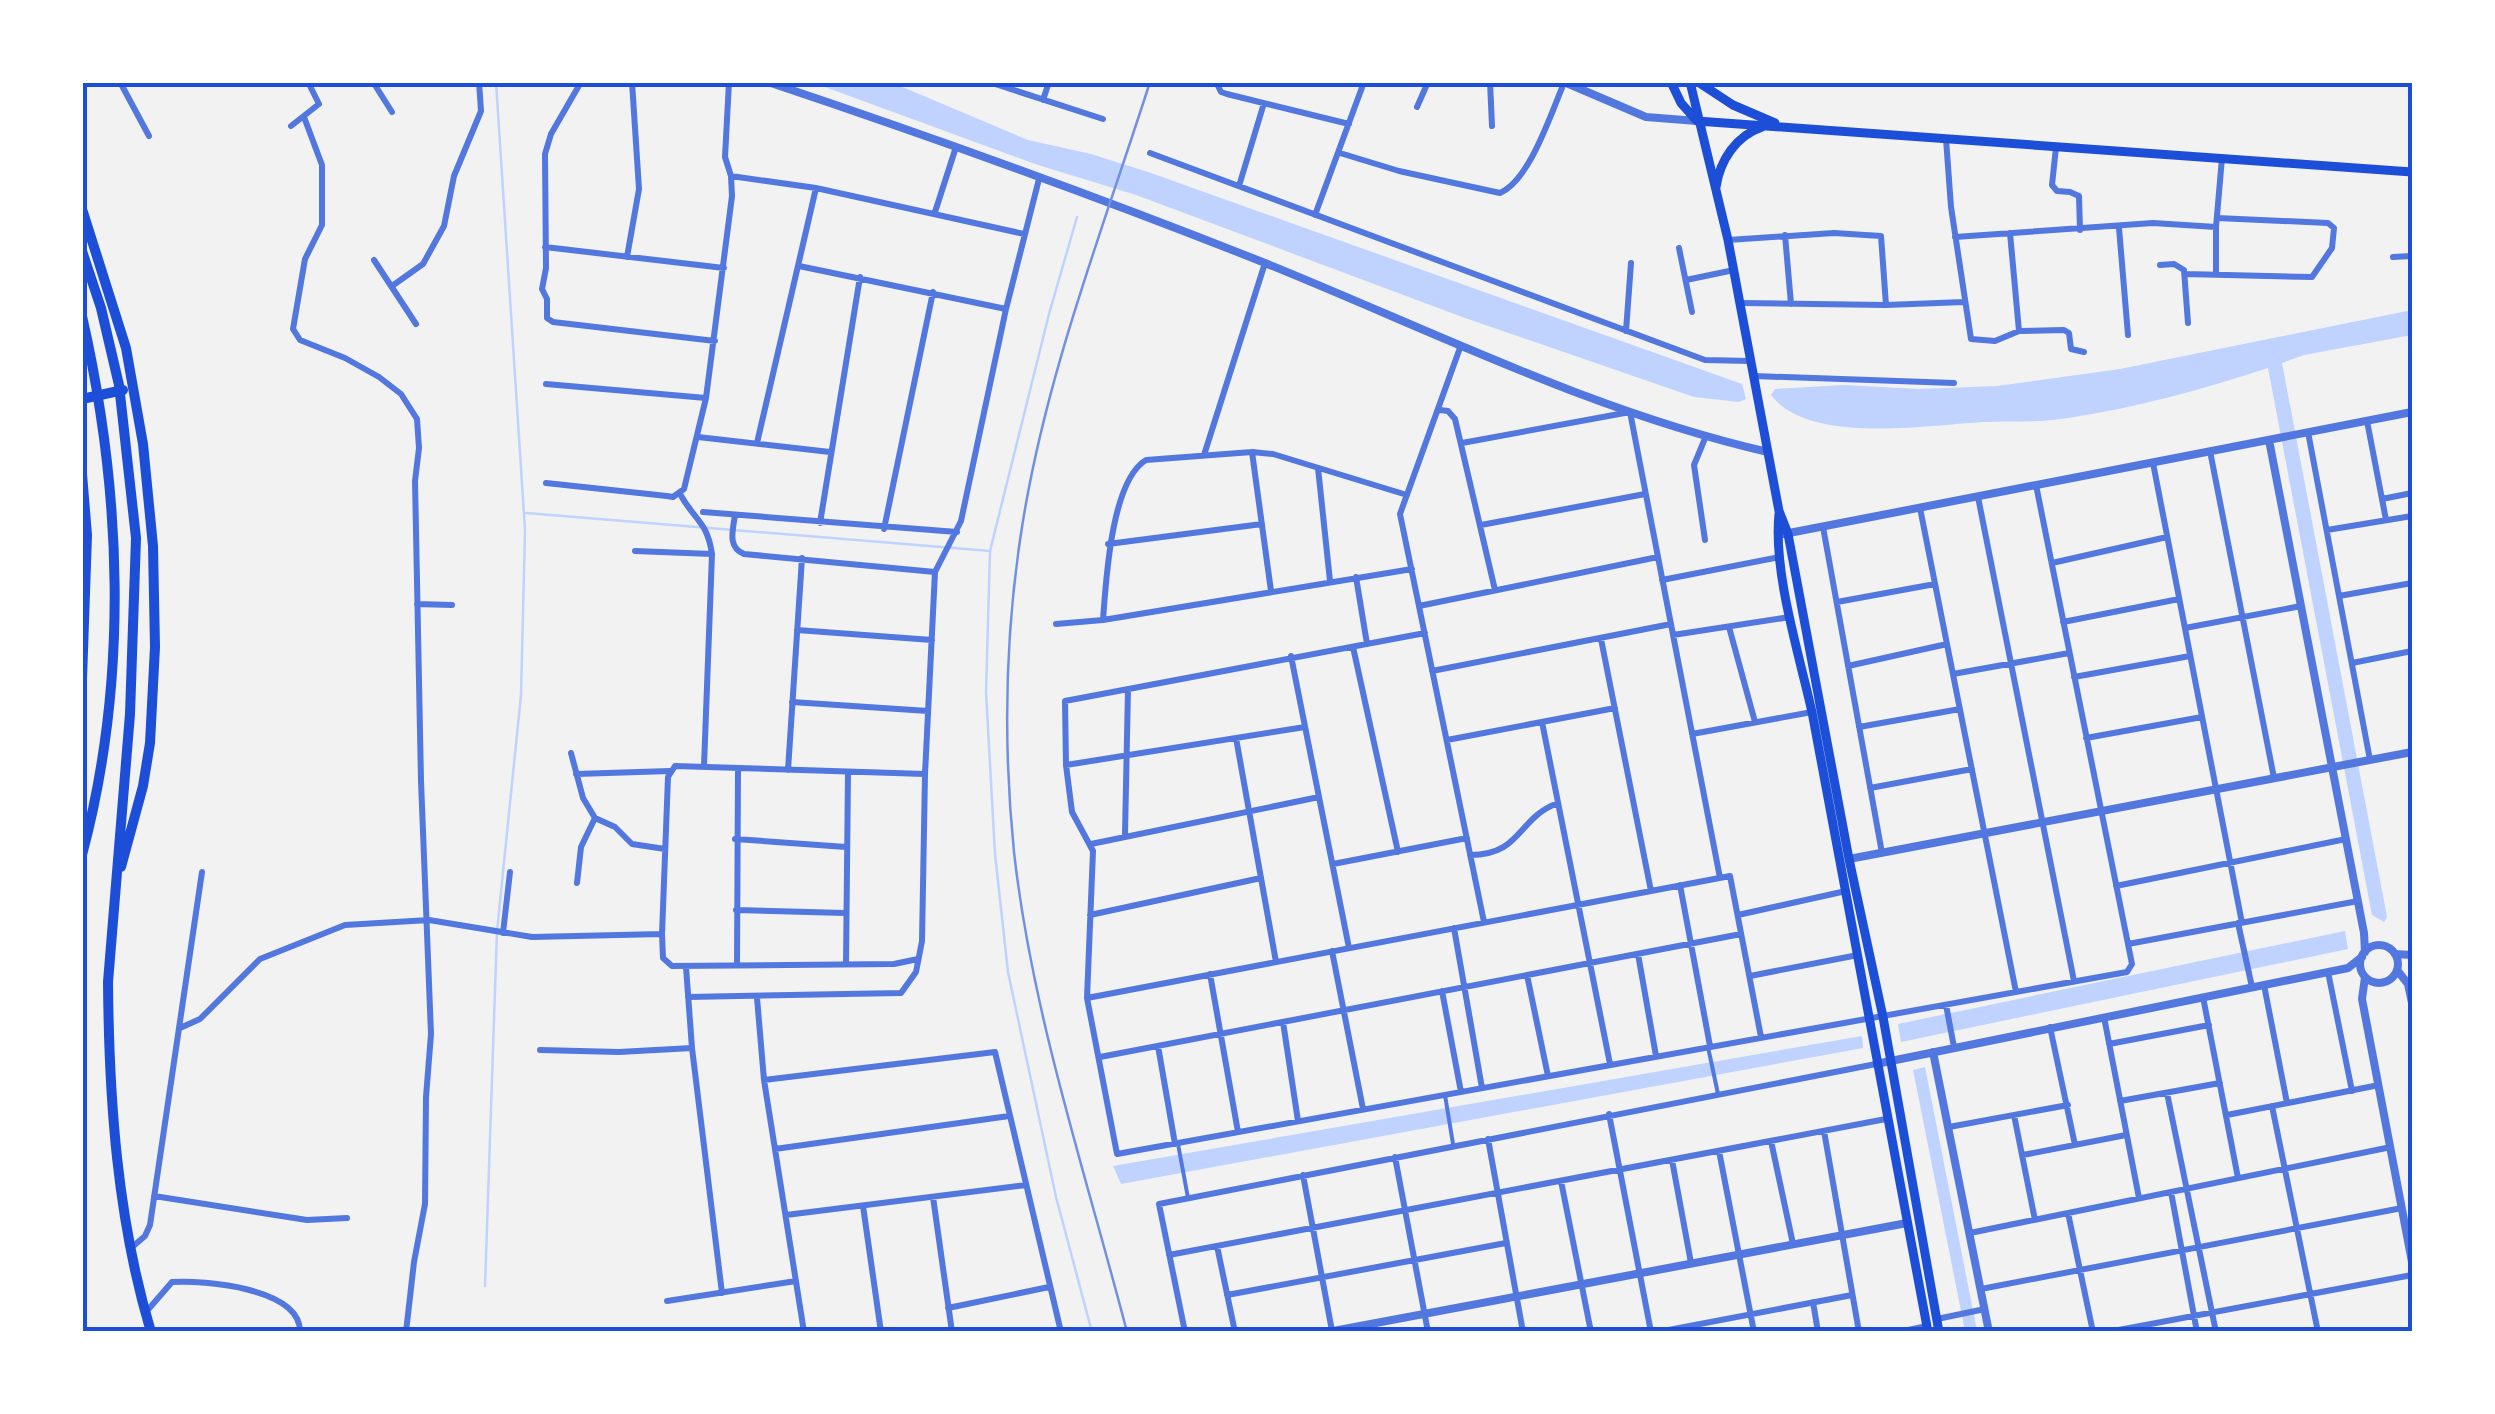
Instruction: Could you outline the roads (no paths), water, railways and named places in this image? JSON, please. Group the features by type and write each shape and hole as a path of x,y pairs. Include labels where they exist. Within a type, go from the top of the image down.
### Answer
{"highway":[{"path":"82,208 108,282 134,387 152,546 154,647 150,743 113,912"},
{"path":"82,251 101,308 119,384 131,472 136,583 132,678 108,982 111,1090 131,1248 151,1332"},
{"path":"82,316 98,384 112,482 115,568 111,677 99,774 82,856"},
{"path":"82,399 134,387"},
{"path":"82,474 87,535 82,679"}],"main road":[{"path":"1671,82 1681,103 1697,121 2412,172"},
{"path":"1690,82 1741,302 1779,511 1788,534 1883,1018 1939,1332"},
{"path":"1698,82 1734,106 1787,127"},
{"path":"1716,189 1732,148 1746,134 1766,126"},
{"path":"1779,511 1780,557 1927,1329"}],"street":[{"path":"120,82 149,136"},
{"path":"292,126 319,104 308,82"},
{"path":"373,82 392,112"},
{"path":"392,286 423,264 444,226 454,176 481,111 479,82"},
{"path":"581,82 551,134 545,154 542,289 547,300 546,316 551,322 715,340"},
{"path":"627,258 639,188 632,82"},
{"path":"546,483 666,496 680,494 684,489 706,398 724,268 731,176 725,157 729,82"},
{"path":"768,82 956,147 1265,263 1630,412 1768,452"},
{"path":"988,82 1103,119"},
{"path":"1044,100 1049,82"},
{"path":"1216,82 1221,92 1349,124"},
{"path":"1315,214 1364,82"},
{"path":"1417,107 1428,82"},
{"path":"1490,82 1492,126"},
{"path":"1340,154 1500,193 1512,188 1525,168 1564,82 1646,117 1697,121"},
{"path":"1240,186 1264,103"},
{"path":"304,117 322,165 322,225 305,259 293,329 300,340 346,358 379,377 401,394 417,420 421,781 431,1034 426,1097 426,1192 406,1332"},
{"path":"1946,138 1970,339 1996,341 2019,331 2064,330 2071,349 2084,352"},
{"path":"2056,146 2054,189 2079,196 2080,230"},
{"path":"935,212 956,147"},
{"path":"1150,153 1705,360 1752,361"},
{"path":"2216,274 2222,158"},
{"path":"731,176 816,188 1024,234"},
{"path":"688,998 901,992 913,979 919,958 935,572 957,532 1006,309 1040,178"},
{"path":"757,443 816,188"},
{"path":"1955,237 2216,222 2328,223 2334,228 2332,248 2312,277 2184,274"},
{"path":"2119,228 2128,335"},
{"path":"2010,233 2019,331"},
{"path":"1728,240 1785,235 1881,236 1886,305"},
{"path":"1785,235 1792,304"},
{"path":"545,247 724,268"},
{"path":"1679,248 1692,312"},
{"path":"2393,257 2412,256"},
{"path":"374,260 416,324"},
{"path":"1204,455 1265,263"},
{"path":"1626,331 1630,263"},
{"path":"2160,264 2180,266 2184,274 2188,323"},
{"path":"798,266 1006,309"},
{"path":"1686,280 1734,270"},
{"path":"820,522 860,276"},
{"path":"884,528 933,292"},
{"path":"1741,302 1964,302"},
{"path":"1461,346 1400,514 1484,922"},
{"path":"1754,376 1954,383"},
{"path":"546,384 706,398"},
{"path":"1440,410 1448,411 1455,419 1495,590"},
{"path":"1462,443 1630,412"},
{"path":"1630,412 1720,878"},
{"path":"1777,536 2412,412"},
{"path":"2367,420 2386,520"},
{"path":"2308,432 2370,760"},
{"path":"1705,540 1694,465 1706,436"},
{"path":"698,437 830,452"},
{"path":"2269,440 2364,933 2362,1000 2391,1147 2408,1207 2412,1262"},
{"path":"2210,451 2274,778"},
{"path":"1252,452 1271,591"},
{"path":"1104,620 1108,544 1132,474 1140,462 1252,452 1288,458 1407,495"},
{"path":"2152,462 2252,987"},
{"path":"1318,468 1330,581"},
{"path":"1425,634 1065,701 1066,765 1072,812 1092,844 1087,998 1117,1154 2127,972 2132,964 2036,485"},
{"path":"2382,498 2412,493"},
{"path":"680,494 706,528 712,554 704,766"},
{"path":"1480,525 1645,494"},
{"path":"1978,497 2074,981"},
{"path":"1920,508 2016,992"},
{"path":"703,512 957,532"},
{"path":"735,515 732,542 737,551 935,572"},
{"path":"2327,530 2412,516"},
{"path":"1108,544 1262,524"},
{"path":"1823,527 1882,853"},
{"path":"2052,563 2167,537"},
{"path":"635,550 712,554"},
{"path":"1419,606 1658,557"},
{"path":"1662,580 1780,557"},
{"path":"788,770 802,558"},
{"path":"1056,624 1104,620 1412,569"},
{"path":"1356,577 1368,644"},
{"path":"2340,596 2412,583"},
{"path":"1837,602 1935,584"},
{"path":"2063,622 2179,599"},
{"path":"417,604 452,605"},
{"path":"2185,628 2301,606"},
{"path":"1673,635 1791,617"},
{"path":"1432,670 1671,624"},
{"path":"1729,626 1755,722"},
{"path":"798,630 932,640"},
{"path":"1601,638 1651,891"},
{"path":"1848,666 1947,644"},
{"path":"1353,647 1398,852"},
{"path":"1953,674 2070,652"},
{"path":"2352,662 2412,652"},
{"path":"1291,656 1349,948"},
{"path":"2074,677 2190,656"},
{"path":"1125,834 1128,689"},
{"path":"792,702 928,710"},
{"path":"1447,740 1615,708"},
{"path":"1859,727 1960,709"},
{"path":"1692,734 1812,712"},
{"path":"2086,738 2202,716"},
{"path":"1542,722 1610,1064"},
{"path":"1066,765 1305,727"},
{"path":"1236,738 1276,962"},
{"path":"1849,859 2412,752"},
{"path":"572,753 583,798 595,818 615,828 632,844 665,849"},
{"path":"576,774 670,770 680,764 925,774"},
{"path":"737,965 738,768"},
{"path":"1870,788 1972,769"},
{"path":"670,770 662,934 666,963 894,964 919,958"},
{"path":"846,964 848,773"},
{"path":"1092,844 1125,834 1320,797"},
{"path":"1470,855 1501,851 1533,818 1558,803"},
{"path":"578,883 581,846 595,818"},
{"path":"1333,864 1467,838"},
{"path":"735,839 846,847"},
{"path":"2116,886 2346,840"},
{"path":"131,1248 148,1231 202,872"},
{"path":"504,933 510,872"},
{"path":"1087,998 1730,876 1762,1037"},
{"path":"1090,915 1262,878"},
{"path":"1680,885 1718,1094"},
{"path":"1738,915 1846,890"},
{"path":"2128,944 2358,902"},
{"path":"736,910 845,913"},
{"path":"180,1028 200,1019 260,959 344,925 429,920 504,933 569,938 662,934"},
{"path":"1454,928 1482,1088"},
{"path":"2364,933 2395,954 2412,956"},
{"path":"1100,1057 1742,934"},
{"path":"1184,1332 1159,1204 2348,968 2381,946"},
{"path":"1332,951 1363,1110"},
{"path":"1638,954 1656,1056"},
{"path":"2395,954 2412,1003"},
{"path":"1750,976 1858,955"},
{"path":"2348,968 2380,983 2390,979 2412,956"},
{"path":"686,966 692,1048 722,1292"},
{"path":"2328,972 2352,1091"},
{"path":"1210,974 1238,1132"},
{"path":"1527,975 1548,1076"},
{"path":"2264,985 2287,1104"},
{"path":"1442,991 1461,1092"},
{"path":"2203,997 2238,1178"},
{"path":"757,998 764,1080 804,1332"},
{"path":"1946,1005 1954,1047"},
{"path":"2104,1016 2139,1198"},
{"path":"1283,1022 1298,1121"},
{"path":"2109,1044 2209,1026"},
{"path":"2050,1027 2075,1145"},
{"path":"1158,1046 1188,1198"},
{"path":"540,1050 620,1052 692,1048"},
{"path":"764,1080 995,1052 1048,1287 1062,1332"},
{"path":"1934,1052 1990,1332"},
{"path":"2120,1101 2220,1083"},
{"path":"2227,1115 2379,1086"},
{"path":"2167,1092 2216,1332"},
{"path":"1445,1095 1453,1145"},
{"path":"1948,1126 2068,1105"},
{"path":"2272,1106 2318,1332"},
{"path":"1610,1114 1655,1332 1852,1295"},
{"path":"2014,1115 2035,1220"},
{"path":"775,1149 1010,1116"},
{"path":"1169,1255 1886,1119"},
{"path":"1824,1131 1859,1332"},
{"path":"2023,1155 2126,1135"},
{"path":"1488,1138 1523,1332"},
{"path":"1771,1141 1793,1244"},
{"path":"1970,1233 2391,1147"},
{"path":"1718,1151 1754,1332"},
{"path":"1396,1157 1428,1332"},
{"path":"1672,1160 1692,1263"},
{"path":"1304,1175 1330,1331 1367,1328 1907,1223"},
{"path":"1561,1181 1590,1332"},
{"path":"786,1215 1026,1185"},
{"path":"2171,1192 2197,1332"},
{"path":"154,1196 307,1220 348,1218"},
{"path":"933,1198 952,1332"},
{"path":"863,1206 882,1332"},
{"path":"1981,1290 2408,1207"},
{"path":"2068,1213 2093,1332"},
{"path":"1227,1295 1506,1243"},
{"path":"1217,1246 1235,1332"},
{"path":"2108,1332 2412,1275"},
{"path":"666,1301 796,1281"},
{"path":"146,1313 172,1282 223,1282 289,1306 300,1319 300,1332"},
{"path":"948,1308 1048,1287"},
{"path":"1813,1302 1818,1332"},
{"path":"1937,1320 1985,1310"},
{"path":"1899,1332 1927,1329"}],"water":[{"path":"814,83 893,83 1028,140 1151,173 1742,384 1746,399 1739,402 1694,397"},
{"path":"2412,310 2412,335 2304,355 2282,363 2387,917 2384,922 2372,915 2268,368 2144,403 2057,420 1902,428 1840,426 1812,421 1789,411 1771,395 1775,389 1844,385 1918,389 1997,386 2120,369"},
{"path":"2345,931 2348,949 1901,1042 1898,1024"},
{"path":"1862,1036 1863,1048 1121,1184 1113,1166"},
{"path":"1925,1067 1977,1331 1965,1331 1913,1070"}],"waterway":[{"path":"485,1286 497,931 521,695 525,530 496,82"},
{"path":"1077,217 990,551 986,692 995,854 1008,972 1056,1197 1092,1332"},
{"path":"526,513 990,551"}],"railway":[{"path":"1127,1332 1033,973 1014,852 1008,689 1016,567 1032,470 1077,302 1150,82"}]}
